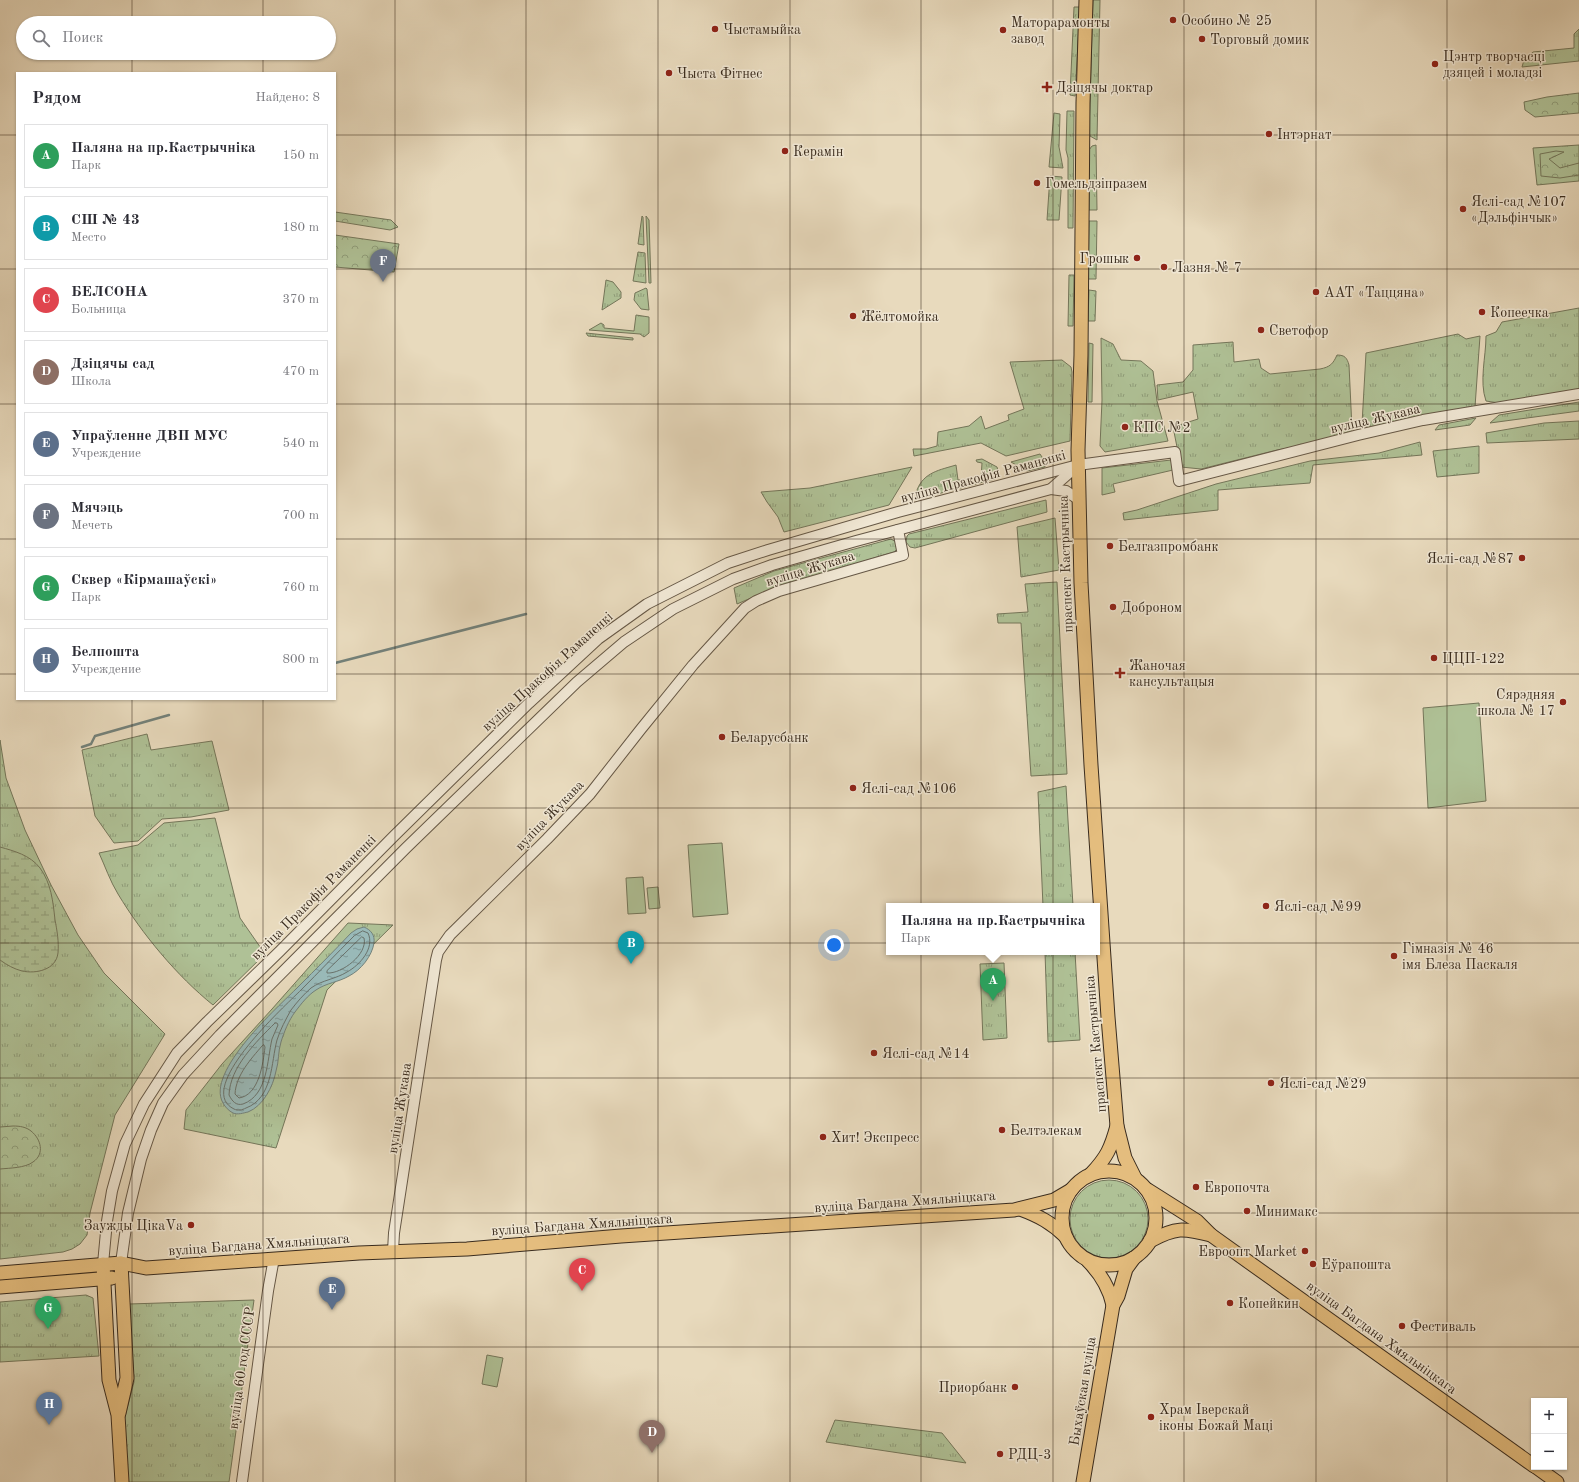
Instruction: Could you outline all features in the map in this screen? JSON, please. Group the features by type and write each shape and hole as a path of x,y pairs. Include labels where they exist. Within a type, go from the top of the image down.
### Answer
{"main road":[{"name":"праспект Кастрычніка","path":"1086,0 1083,102 1082,337 1078,465 1081,583 1091,765 1117,1126 1125,1158 1135,1178"},
{"name":"праспект Кастрычніка","path":"1091,1174 1103,1161 1110,1148 1117,1126"},
{"path":"1106,1171 1121,1172 1135,1178 1148,1190 1155,1206 1156,1224 1150,1241 1134,1258 1118,1264 1101,1264 1085,1258 1075,1250 1067,1239 1062,1222 1064,1205 1071,1190 1080,1181 1091,1174 1106,1171"},
{"name":"вуліца Багдана Хмяльніцкага","path":"0,1272 121,1263 146,1268 274,1258 393,1251 467,1249 621,1236 1020,1209 1054,1200 1071,1190"},
{"name":"вуліца Багдана Хмяльніцкага","path":"1148,1190 1197,1221 1211,1235 1531,1463"},
{"name":"вуліца Багдана Хмяльніцкага","path":"1020,1209 1039,1216 1055,1226 1067,1239"},
{"name":"вуліца Багдана Хмяльніцкага","path":"1150,1241 1169,1231 1181,1229 1211,1235"},
{"name":"Быхаўская вуліца","path":"1083,1482 1113,1305 1111,1293 1102,1276 1085,1258"},
{"name":"Быхаўская вуліца","path":"1113,1305 1118,1296 1126,1268 1134,1258"},
{"path":"118,1414 126,1378 121,1263"},
{"path":"103,1264 109,1380 118,1414 122,1482"},
{"name":"вуліца Багдана Хмяльніцкага","path":"0,1287 122,1278 146,1268"},
{"name":"вуліца Багдана Хмяльніцкага","path":"1540,1470 1557,1482"}],"street":[{"name":"вуліца Жукава","path":"1078,465 1174,452 1179,480 1423,420 1579,394"},
{"name":"вуліца Пракофія Раманенкі","path":"121,1263 128,1213 141,1159 151,1130 164,1103 183,1075 220,1035 406,848 577,682 624,642 673,609 733,579 772,565 1051,488 1078,465"},
{"name":"вуліца Пракофія Раманенкі","path":"103,1264 107,1221 112,1191 126,1144 144,1104 178,1053 207,1022 394,836 529,703 598,639 647,604 728,562 781,545 854,526 898,512 1078,465"},
{"path":"1051,488 1066,491 1078,499"},
{"path":"854,526 850,530 850,535 856,541"},
{"name":"вуліца Жукава","path":"393,1251 394,1233 429,998 437,956 446,940 590,794 693,665 745,608 756,601 779,591 903,555 898,530"},
{"path":"728,562 733,563 738,568 737,576 733,579"},
{"path":"394,836 391,840 394,848 398,850 406,848"},
{"name":"вуліца 60 год СССР","path":"242,1482 268,1291 274,1258"}],"green space":[{"path":"1093,0 1100,0 1097,140 1090,136 1089,132"},
{"path":"1074,7 1080,7 1075,96 1070,95"},
{"path":"1579,29 1579,61 1522,67 1524,60 1533,52 1574,48 1574,34"},
{"path":"1579,93 1579,113 1535,117 1525,110 1524,102 1547,97"},
{"path":"1067,111 1074,111 1073,228 1068,228 1068,158 1066,150"},
{"path":"1054,113 1060,114 1059,147 1063,168 1049,167"},
{"path":"1096,145 1097,210 1089,210 1089,150 1092,146"},
{"path":"1579,145 1579,181 1537,185 1533,148"},
{"path":"1556,151 1564,152 1549,159 1560,168 1579,163 1579,175 1560,178 1541,176 1540,154"},
{"path":"1050,176 1062,177 1059,220 1047,220"},
{"path":"336,212 391,220 398,227 390,230 336,221"},
{"path":"642,216 643,217 644,245 638,244"},
{"path":"646,216 649,220 651,283 649,283"},
{"path":"1089,221 1097,221 1096,279 1088,279"},
{"path":"336,235 399,244 394,272 336,267"},
{"path":"638,252 645,253 646,283 633,281"},
{"path":"1069,275 1074,275 1073,326 1068,326"},
{"path":"606,280 613,282 621,292 621,298 602,310"},
{"path":"646,288 649,310 641,309 634,300 635,293"},
{"path":"1089,290 1096,291 1095,321 1088,321"},
{"path":"1579,308 1579,389 1499,403 1486,401 1483,377 1486,336 1496,332 1502,322"},
{"path":"636,315 649,317 649,333 644,337 640,334 589,330 601,323 604,325 604,328 634,331"},
{"path":"586,333 633,338 633,340 588,336"},
{"path":"1458,334 1466,339 1480,336 1475,407 1370,428 1362,424 1366,353"},
{"path":"1101,338 1113,344 1121,360 1141,361 1153,371 1157,401 1168,441 1105,452 1100,446 1102,400"},
{"path":"1233,342 1234,362 1259,359 1261,368 1270,374 1320,369 1331,365 1337,355 1345,357 1349,365 1352,429 1347,437 1277,450 1201,469 1181,467 1173,427 1198,419 1193,392 1158,400 1157,385 1183,382 1193,370 1193,345"},
{"path":"1089,343 1093,344 1092,402 1088,402"},
{"path":"1062,360 1071,367 1072,372 1070,441 1006,456 981,443 914,456 913,449 926,449 937,446 938,432 969,426 981,416 985,429 1009,420 1008,415 1024,409 1010,362"},
{"path":"1579,402 1579,411 1490,423 1499,415"},
{"path":"1476,418 1470,425 1435,430 1439,425"},
{"path":"1579,421 1579,439 1487,443 1486,433 1544,423"},
{"path":"1420,442 1422,455 1313,465 1310,483 1218,490 1218,510 1124,520 1123,513 1137,510 1216,484 1310,461 1379,453"},
{"path":"1479,446 1479,473 1437,477 1433,451"},
{"path":"1040,454 1044,460 1045,467 1027,471 1011,462"},
{"path":"982,459 997,467 999,474 995,479 922,498 917,490 928,475 938,470 956,465 958,480 981,478 982,463 977,462 976,460"},
{"path":"1171,460 1173,470 1113,484 1115,492 1102,495 1102,468"},
{"path":"912,467 889,505 784,532 778,517 761,492 810,488"},
{"path":"1046,500 1047,512 915,548 910,547 906,542 909,534"},
{"path":"1055,518 1059,570 1021,577 1017,527"},
{"path":"891,539 896,542 897,549 894,552 772,589 737,604 734,588 774,571"},
{"path":"1057,582 1067,774 1031,776 1021,623 998,623 997,614 1028,612 1025,584"},
{"path":"1479,703 1486,801 1428,808 1423,708"},
{"path":"147,734 151,750 212,741 229,810 191,817 162,819 138,841 114,843 95,816 82,750"},
{"path":"0,740 6,778 25,830 51,885 78,935 104,973 165,1034 115,1115 90,1213 87,1235 80,1244 63,1252 0,1259"},
{"path":"1066,786 1073,903 1043,903 1038,792"},
{"path":"215,818 240,918 265,954 213,1005 173,968 149,939 127,909 115,889 99,853 138,845 164,823"},
{"path":"722,843 728,914 693,917 688,845"},
{"path":"0,847 22,854 32,860 40,868 47,880 51,892 58,936 58,953 54,963 44,970 33,972 22,971 11,967 0,960"},
{"path":"643,877 646,913 628,914 626,878"},
{"path":"658,887 660,908 649,909 647,888"},
{"path":"348,923 393,925 327,990 276,1148 184,1129 186,1110 222,1064"},
{"path":"1045,955 1075,955 1080,1040 1048,1042"},
{"path":"1004,963 1007,1038 983,1040 980,964"},
{"path":"13,1126 25,1128 34,1134 40,1146 39,1155 37,1159 30,1164 0,1169 0,1127"},
{"path":"1101,1180 1117,1180 1131,1186 1142,1197 1148,1211 1148,1227 1142,1241 1131,1252 1117,1258 1101,1258 1087,1252 1076,1241 1070,1227 1070,1211 1076,1197 1087,1186"},
{"path":"86,1295 93,1298 99,1356 0,1362 0,1302"},
{"path":"254,1300 229,1482 127,1482 123,1424 134,1382 129,1304"},
{"path":"487,1355 503,1358 497,1387 482,1384"},
{"path":"835,1420 942,1433 966,1463 826,1442"}],"water":[{"path":"364,927 372,933 374,938 373,948 365,962 358,970 345,978 320,988 313,992 305,1000 293,1015 285,1030 280,1045 275,1077 263,1101 248,1112 237,1114 230,1111 223,1103 220,1090 224,1075 246,1041 275,1009 351,933"}],"waterway":[{"path":"336,663 526,614"},
{"path":"82,747 91,744 95,736 169,715"}],"place":[{"name":"Особино № 25","path":"1173,20"},
{"name":"Чыстамыйка","path":"715,29"},
{"name":"Маторарамонты завод","path":"1003,30"},
{"name":"Торговый домик","path":"1202,39"},
{"name":"Цэнтр творчасці дзяцей і моладзі","path":"1435,64"},
{"name":"Чыста Фітнес","path":"669,73"},
{"name":"Дзіцячы доктар","path":"1047,87"},
{"name":"Інтэрнат","path":"1269,134"},
{"name":"Керамін","path":"785,151"},
{"name":"Гомельдзіпразем","path":"1037,183"},
{"name":"Яслі-сад №107 «Дэльфінчык»","path":"1463,209"},
{"name":"Грошык","path":"1137,258"},
{"name":"Лазня № 7","path":"1164,267"},
{"name":"Мячэць","path":"383,282"},
{"name":"ААТ «Таццяна»","path":"1316,292"},
{"name":"Копеечка","path":"1482,312"},
{"name":"Жёлтомойка","path":"853,316"},
{"name":"Светофор","path":"1261,330"},
{"name":"КПС №2","path":"1125,427"},
{"name":"Белгазпромбанк","path":"1110,546"},
{"name":"Яслі-сад №87","path":"1522,558"},
{"name":"Доброном","path":"1113,607"},
{"name":"ЦЦП-122","path":"1434,658"},
{"name":"Жаночая кансультацыя","path":"1120,673"},
{"name":"Сярэдняя школа № 17","path":"1563,702"},
{"name":"Беларусбанк","path":"722,737"},
{"name":"Яслі-сад №106","path":"853,788"},
{"name":"Яслі-сад №99","path":"1266,906"},
{"name":"Гімназія № 46 імя Блеза Паскаля","path":"1394,956"},
{"name":"СШ № 43","path":"631,964"},
{"name":"Паляна на пр.Кастрычніка","path":"993,1001"},
{"name":"Яслі-сад №14","path":"874,1053"},
{"name":"Яслі-сад №29","path":"1271,1083"},
{"name":"Белтэлекам","path":"1002,1130"},
{"name":"Хит! Экспресс","path":"823,1137"},
{"name":"Европочта","path":"1196,1187"},
{"name":"Минимакс","path":"1247,1211"},
{"name":"Заужды ЦікаVа","path":"191,1225"},
{"name":"Евроопт Market","path":"1305,1251"},
{"name":"Еўрапошта","path":"1313,1264"},
{"name":"БЕЛСОНА","path":"582,1291"},
{"name":"Копейкин","path":"1230,1303"},
{"name":"Упраўленне ДВП МУС","path":"332,1310"},
{"name":"Фестиваль","path":"1402,1326"},
{"name":"Сквер «Кірмашаўскі»","path":"48,1329"},
{"name":"Приорбанк","path":"1015,1387"},
{"name":"Храм Іверскай іконы Божай Маці","path":"1151,1417"},
{"name":"Белпошта","path":"49,1425"},
{"name":"Дзіцячы сад","path":"652,1453"},
{"name":"РДЦ-3","path":"1000,1454"}]}
